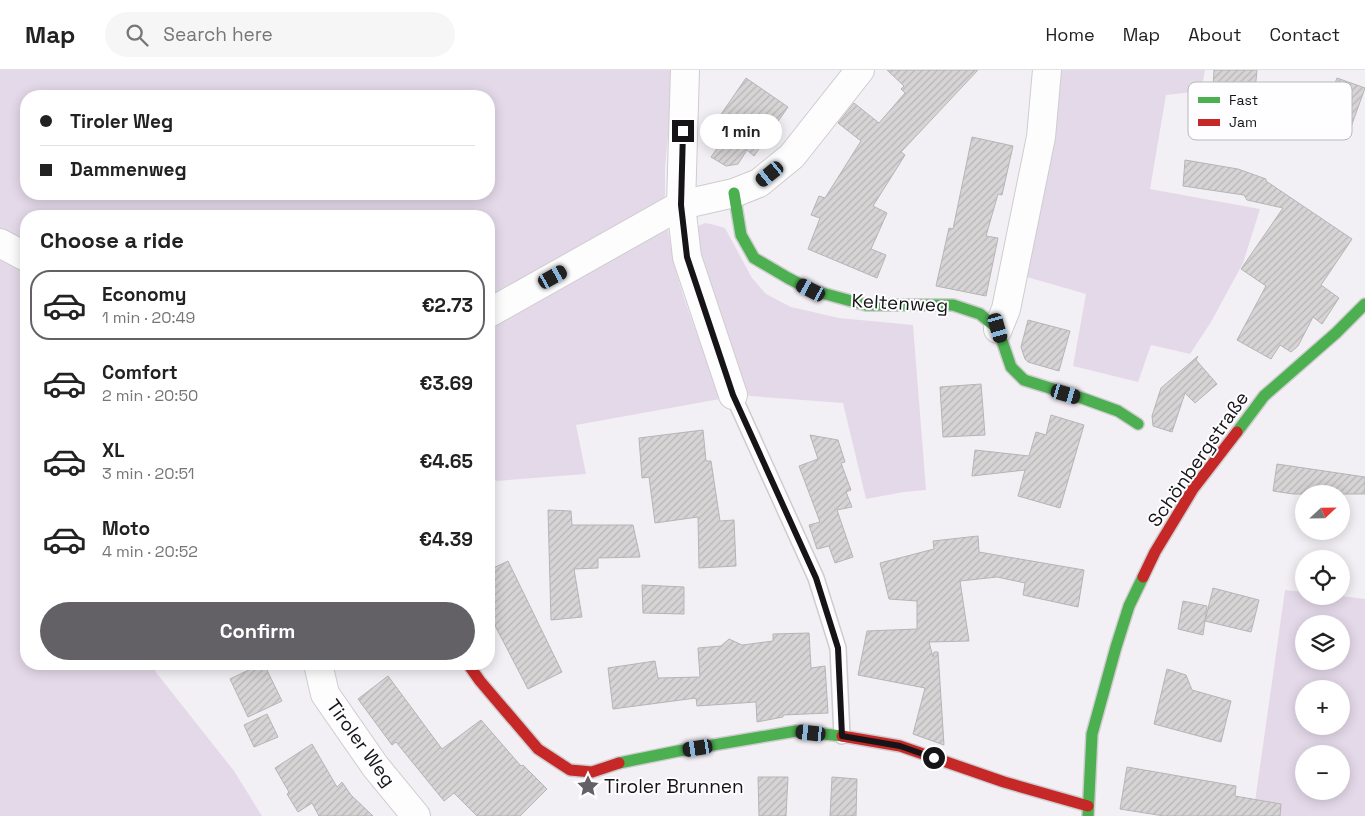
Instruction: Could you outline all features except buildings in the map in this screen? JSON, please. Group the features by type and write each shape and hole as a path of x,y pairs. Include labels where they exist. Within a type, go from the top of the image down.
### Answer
{"street":[{"path":"685,70 681,205 687,257 733,395"},
{"path":"495,310 681,205 734,193 759,183 792,156 860,70"},
{"path":"1047,70 1041,137 1006,309 998,328 1011,367 1024,380 1118,411 1138,424"},
{"name":"Keltenweg","path":"734,193 741,235 754,258 811,290 866,305 953,305 980,314 998,328"},
{"path":"0,243 20,254"},
{"name":"Schönbergstraße","path":"1088,811 1092,734 1129,606 1155,552 1193,490 1264,396 1336,333 1365,304"},
{"name":"Tiroler Weg","path":"319,670 325,694 375,766 416,816"},
{"path":"472,670 538,750 570,770 592,772 614,764 678,751 796,731 842,736 900,746 1088,811"}],"lane":[{"path":"733,395 816,578 838,648 842,736"}],"shaded area":[{"path":"0,70 674,70 665,168 665,213 674,265 720,399 576,425 586,474 496,481 495,479 495,210 20,210 20,670 156,670 234,771 262,816 0,816"},
{"path":"1054,70 1205,70 1203,82 1188,82 1188,92 1166,95 1150,189 1260,209 1243,263 1211,322 1190,354 1151,345 1138,382 1073,366 1086,294 1027,277"},
{"path":"705,223 725,228 752,278 766,294 791,307 839,318 913,325 926,490 866,499 843,403 749,396 722,327 699,244 696,227"},
{"path":"1285,590 1295,591 1295,605 1350,605 1350,597 1365,599 1365,816 1253,816"}],"traffic: fast":[{"path":"734,193 741,235 754,258 788,278 811,290 866,305 953,305 980,314 998,329 1011,367 1024,380 1118,411 1138,424"},
{"path":"1237,432 1264,396 1336,333 1365,304"},
{"path":"1088,816 1092,734 1129,606 1143,577"},
{"path":"619,763 796,731 842,736"}],"traffic: jam":[{"path":"1143,577 1155,552 1193,489 1237,432"},
{"path":"472,670 538,749 570,770 592,772 619,763"},
{"path":"842,736 900,746 1004,782 1088,806"}],"place":[{"name":"Tiroler Brunnen","path":"588,786"}],"route":[{"path":"683,131 681,205 687,257 733,395 816,578 838,648 842,736 900,746 934,758"}]}
